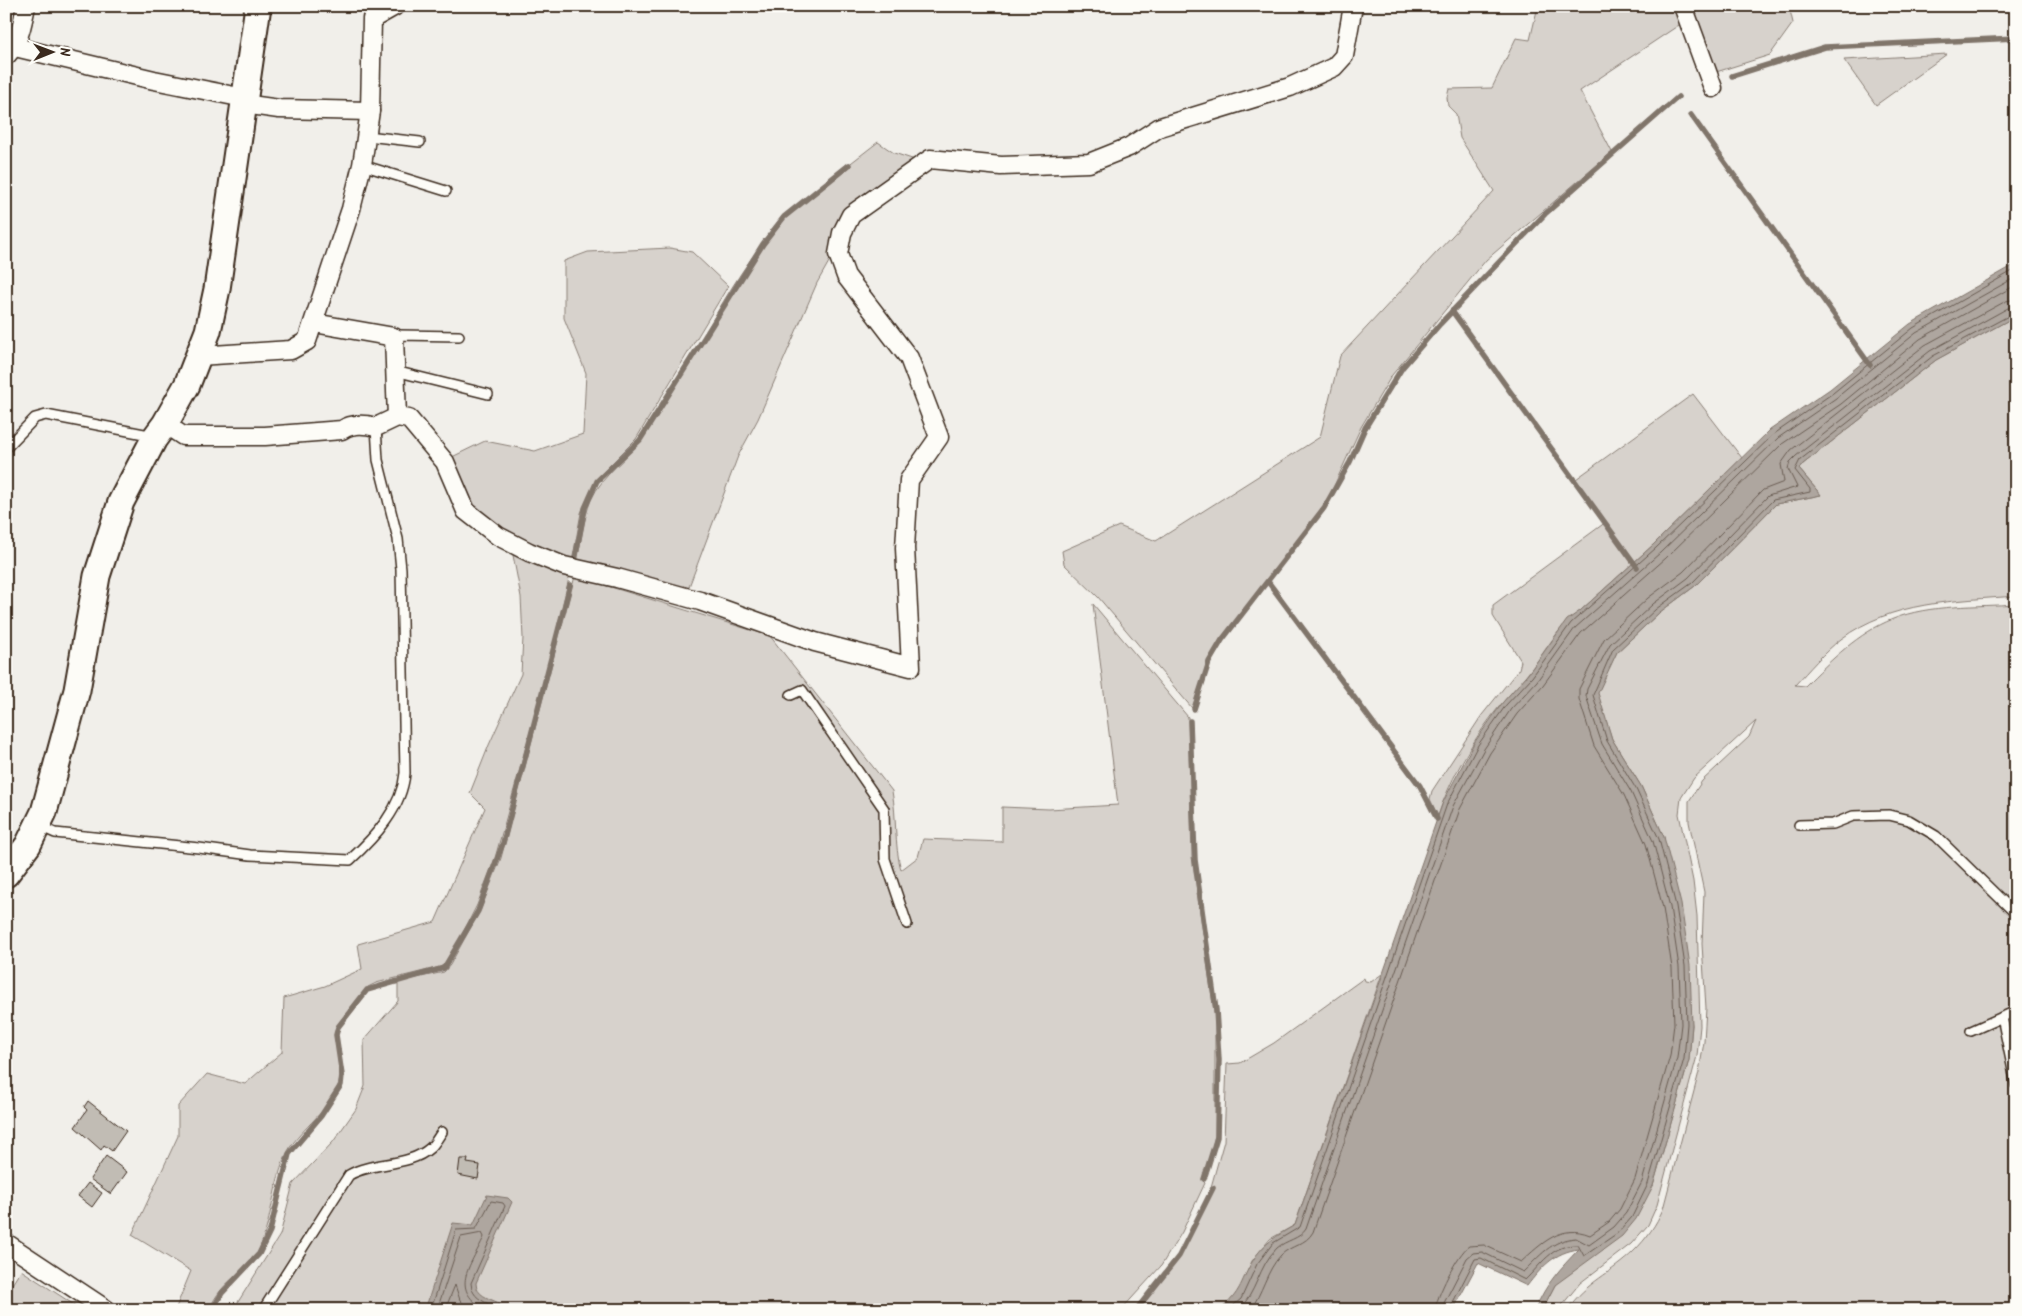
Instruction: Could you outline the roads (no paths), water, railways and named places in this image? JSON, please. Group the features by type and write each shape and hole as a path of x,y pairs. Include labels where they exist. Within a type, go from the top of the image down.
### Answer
{"street":[{"path":"26,6 11,51 145,78 279,109 370,111"},
{"path":"6,874 28,845 38,826 77,690 87,626 106,545 121,502 187,385 208,332 217,289 258,6"},
{"path":"198,356 291,350 307,341 352,209 362,165 370,111 372,19 395,6"},
{"path":"159,432 183,436 265,436 342,430 348,426 365,424 376,427 397,417 409,419 445,462 466,511 498,536 529,552 564,566 617,578 700,602 815,642 911,667 905,548 909,480 939,437 909,358 846,276 838,254 842,233 851,215 930,159 1001,166 1090,163 1129,147 1160,127 1290,87 1334,67 1344,56 1353,6"},
{"path":"1683,6 1713,88"},
{"path":"314,323 394,337 397,417"},
{"path":"6,1243 107,1310"}],"lane":[{"path":"367,136 420,142"},
{"path":"362,165 446,191"},
{"path":"394,337 398,335 459,336"},
{"path":"396,371 488,394"},
{"path":"6,448 35,418 46,415 144,434 159,432"},
{"path":"38,826 55,833 250,855 350,860 374,837 395,806 404,785 406,773 401,569 398,539 378,460 376,427"},
{"path":"791,695 802,690 884,809 885,859 908,924"},
{"path":"1799,826 1833,824 1853,816 1889,815 1908,820 1936,836 2016,914"},
{"path":"1971,1031 2016,1011"},
{"path":"2002,1017 2016,1085"},
{"path":"262,1310 348,1175 360,1168 412,1158 430,1148 442,1132"}],"water":[{"path":"2016,264 2016,316 1936,360 1803,464 1799,469 1821,495 1776,504 1695,586 1660,612 1617,652 1598,693 1612,739 1641,786 1664,837 1681,904 1690,966 1692,1025 1689,1060 1653,1186 1636,1219 1622,1236 1555,1285 1542,1310 1535,1310 1544,1292 1579,1249 1555,1257 1543,1267 1527,1286 1478,1263 1453,1310 1220,1310 1236,1293 1252,1262 1261,1250 1277,1236 1295,1225 1443,802 1474,743 1503,702 1528,674 1567,620 1580,611 1653,545 1770,430 1830,389 1910,324"},
{"path":"487,1195 508,1198 512,1202 476,1283 480,1293 499,1303 500,1310 425,1310 453,1223 473,1225"}],"waterway":[{"path":"1732,76 1825,47 2016,38"},
{"path":"1194,709 1209,662 1222,640 1324,508 1350,462 1365,428 1402,368 1440,324 1545,214 1678,97"},
{"path":"1691,115 1870,365"},
{"path":"575,559 585,508 597,481 640,440 763,244 784,217 849,165"},
{"path":"1452,311 1637,567"},
{"path":"1269,583 1420,786 1437,819"},
{"path":"212,1310 222,1293 259,1254 270,1231 289,1154 321,1116 341,1085 342,1075 336,1035 338,1027 367,990 444,968 478,911 503,843 570,585"},
{"path":"1190,721 1195,860 1216,1010 1219,1060 1217,1137 1204,1179"},
{"path":"1136,1310 1179,1256 1213,1188"}]}
